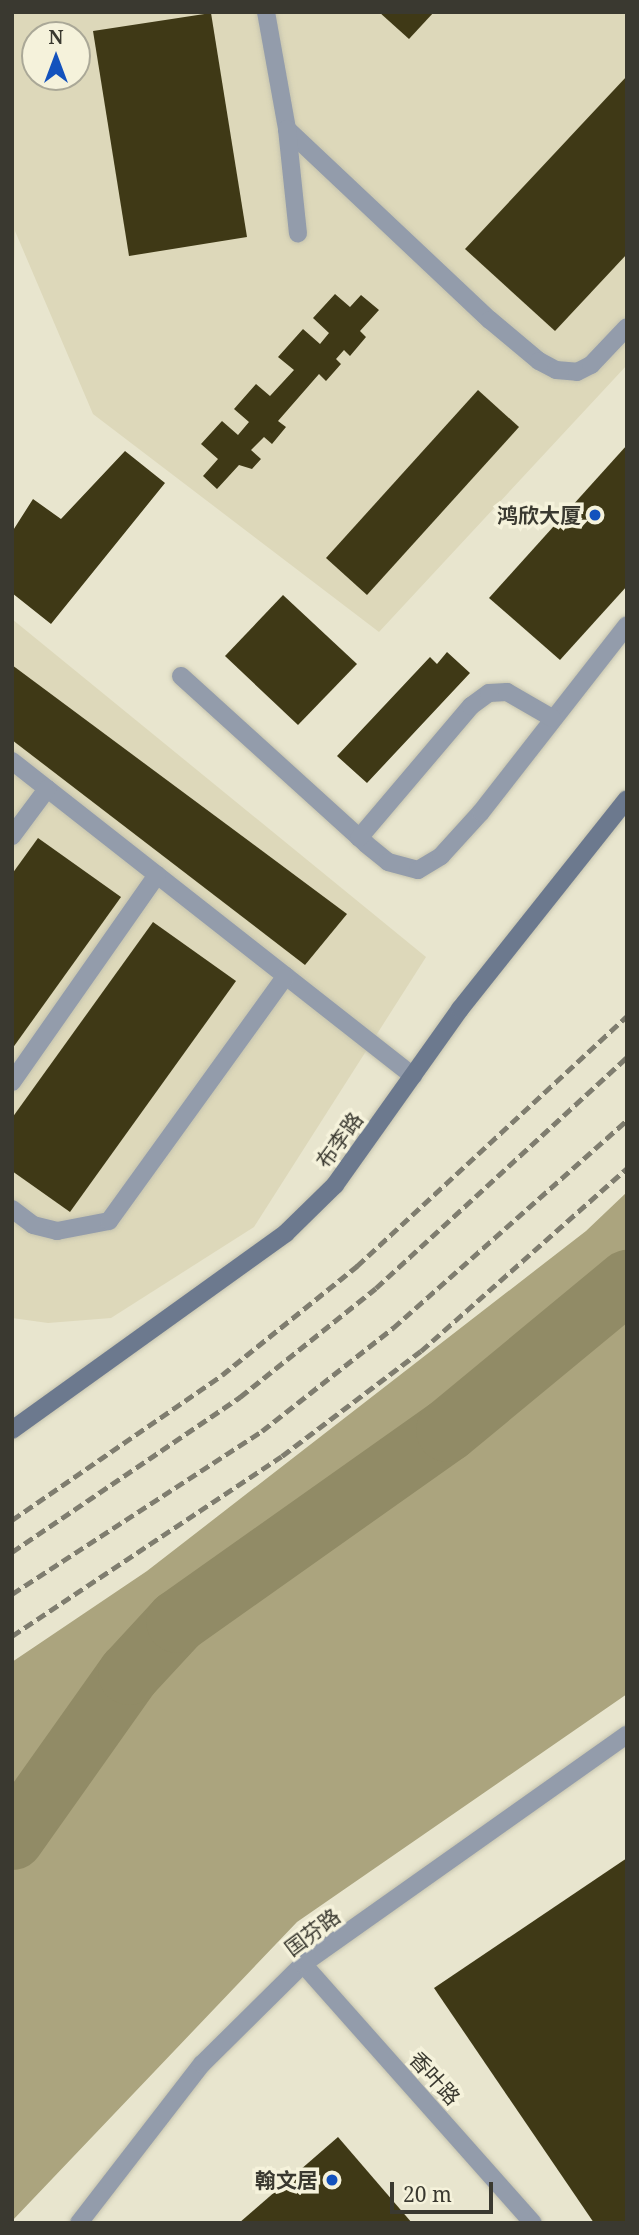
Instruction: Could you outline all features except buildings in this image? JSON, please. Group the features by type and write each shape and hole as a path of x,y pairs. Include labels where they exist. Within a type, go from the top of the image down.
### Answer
{"main road":[{"name":"布李路","path":"12,1430 286,1233 335,1185 460,1009 627,799"}],"street":[{"path":"266,12 287,129 298,233"},
{"path":"287,129 539,361 556,370 577,372 591,365 627,327"},
{"path":"181,676 359,838 405,869 430,865 481,812 627,625"},
{"path":"359,838 471,706 489,693 506,692 552,718"},
{"path":"12,761 413,1076"},
{"path":"12,836 47,789"},
{"path":"12,1082 158,875"},
{"path":"12,1209 33,1225 57,1231 109,1221 286,976"},
{"name":"国芬路","path":"79,2223 202,2064 303,1964 627,1735"},
{"name":"香叶路","path":"303,1964 533,2223"}],"shaded area":[{"path":"12,12 627,12 627,365 379,632 93,414 15,231 12,338"},
{"path":"12,619 426,957 254,1227 111,1318 48,1323 12,1318"},
{"path":"627,1192 627,1694 297,1922 12,2221 12,1662 147,1571 586,1231"}],"waterway":[{"path":"12,1838 129,1673 177,1621 447,1430 627,1281"}],"railway":[{"path":"12,1520 222,1375 357,1266 627,1016"},
{"path":"12,1552 240,1397 376,1288 627,1057"},
{"path":"12,1594 262,1431 393,1328 627,1120"},
{"path":"12,1636 282,1456 421,1351 627,1168"}],"place":[{"name":"鸿欣大厦","path":"595,515"},
{"name":"翰文居","path":"332,2180"}]}
